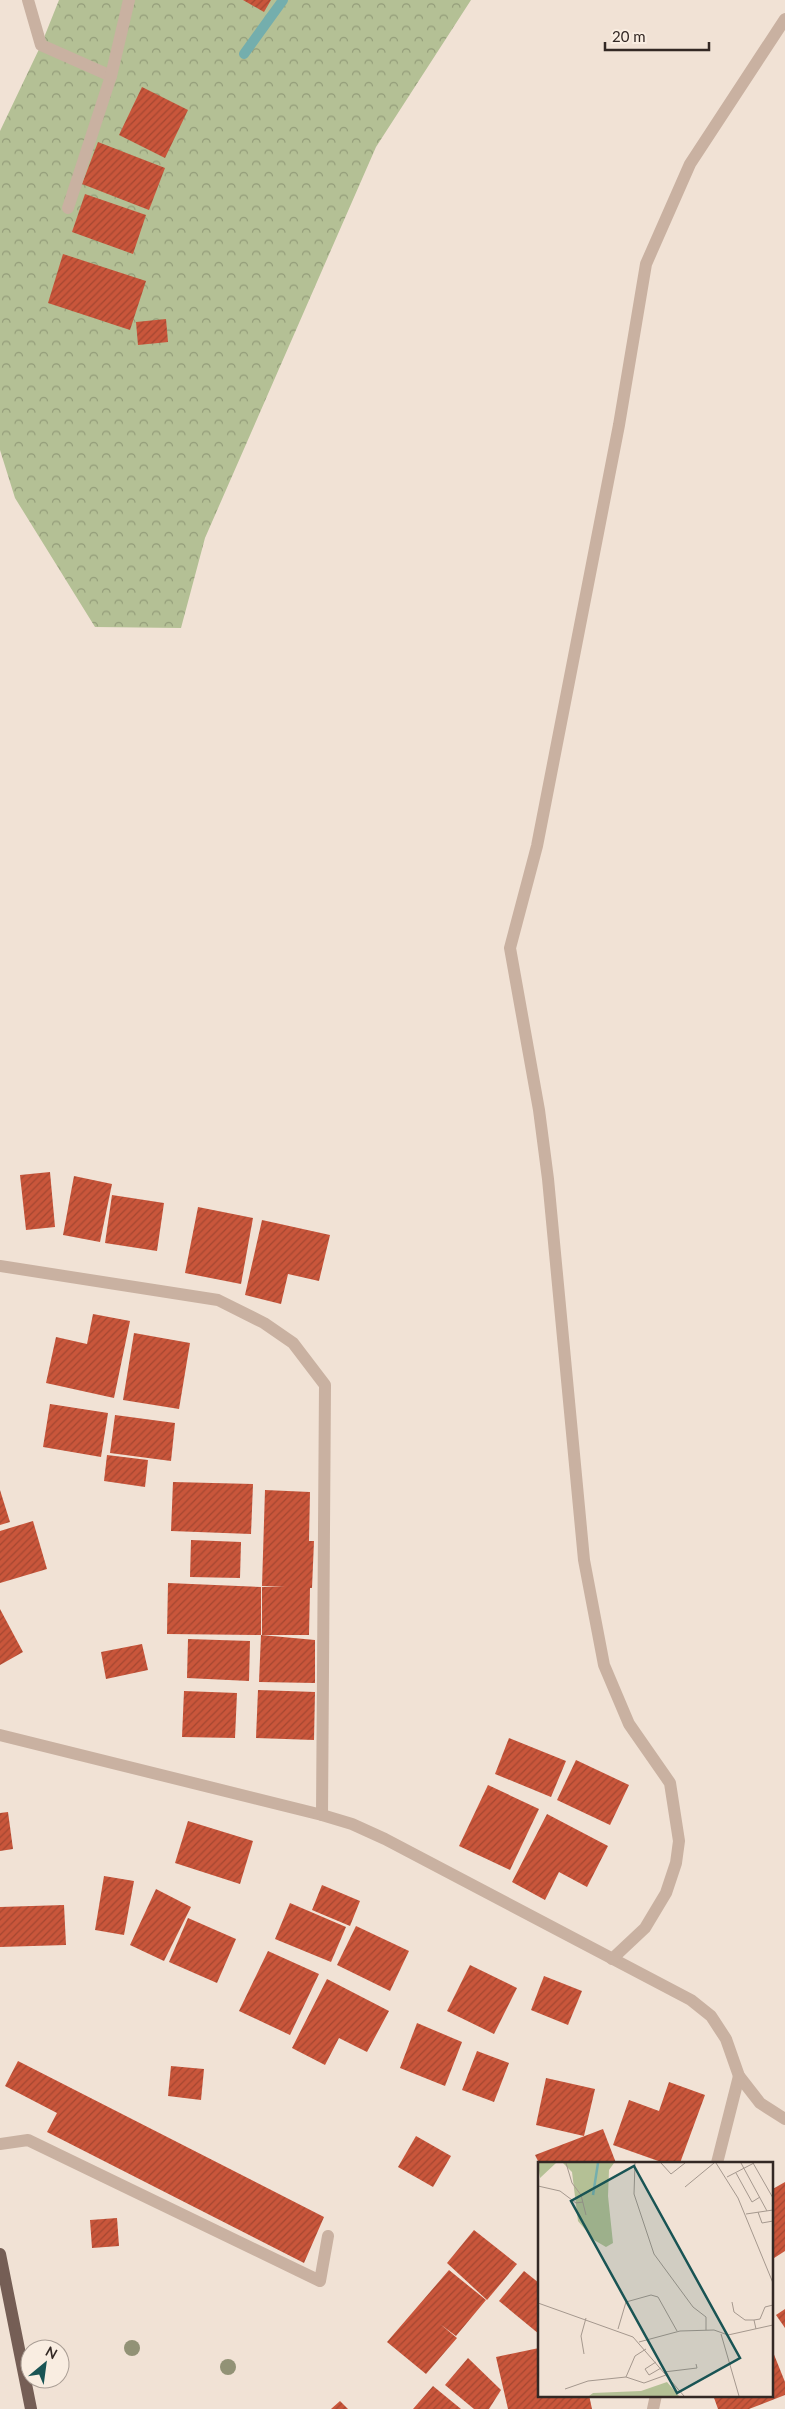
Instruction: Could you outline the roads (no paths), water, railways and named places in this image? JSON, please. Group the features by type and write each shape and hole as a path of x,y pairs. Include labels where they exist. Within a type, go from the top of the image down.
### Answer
{"main road":[{"path":"0,2254 31,2409"}],"street":[{"path":"28,0 41,45 111,76"},
{"path":"68,208 111,76 129,0"},
{"path":"612,1959 645,1928 666,1893 676,1863 680,1841 670,1783 629,1724 604,1665 584,1560 539,1110 510,948 537,846 619,424 646,264 690,164 785,19"},
{"path":"0,1266 218,1300 264,1323 293,1342 325,1385 322,1815"},
{"path":"0,1735 322,1815 352,1824 385,1839 691,2000 711,2016 726,2039 739,2076 760,2103 785,2119"},
{"path":"716,2162 739,2076"},
{"path":"0,2144 28,2140 320,2281 328,2236"},
{"path":"653,2409 656,2396"}],"waterway":[{"path":"244,54 283,0"}]}
